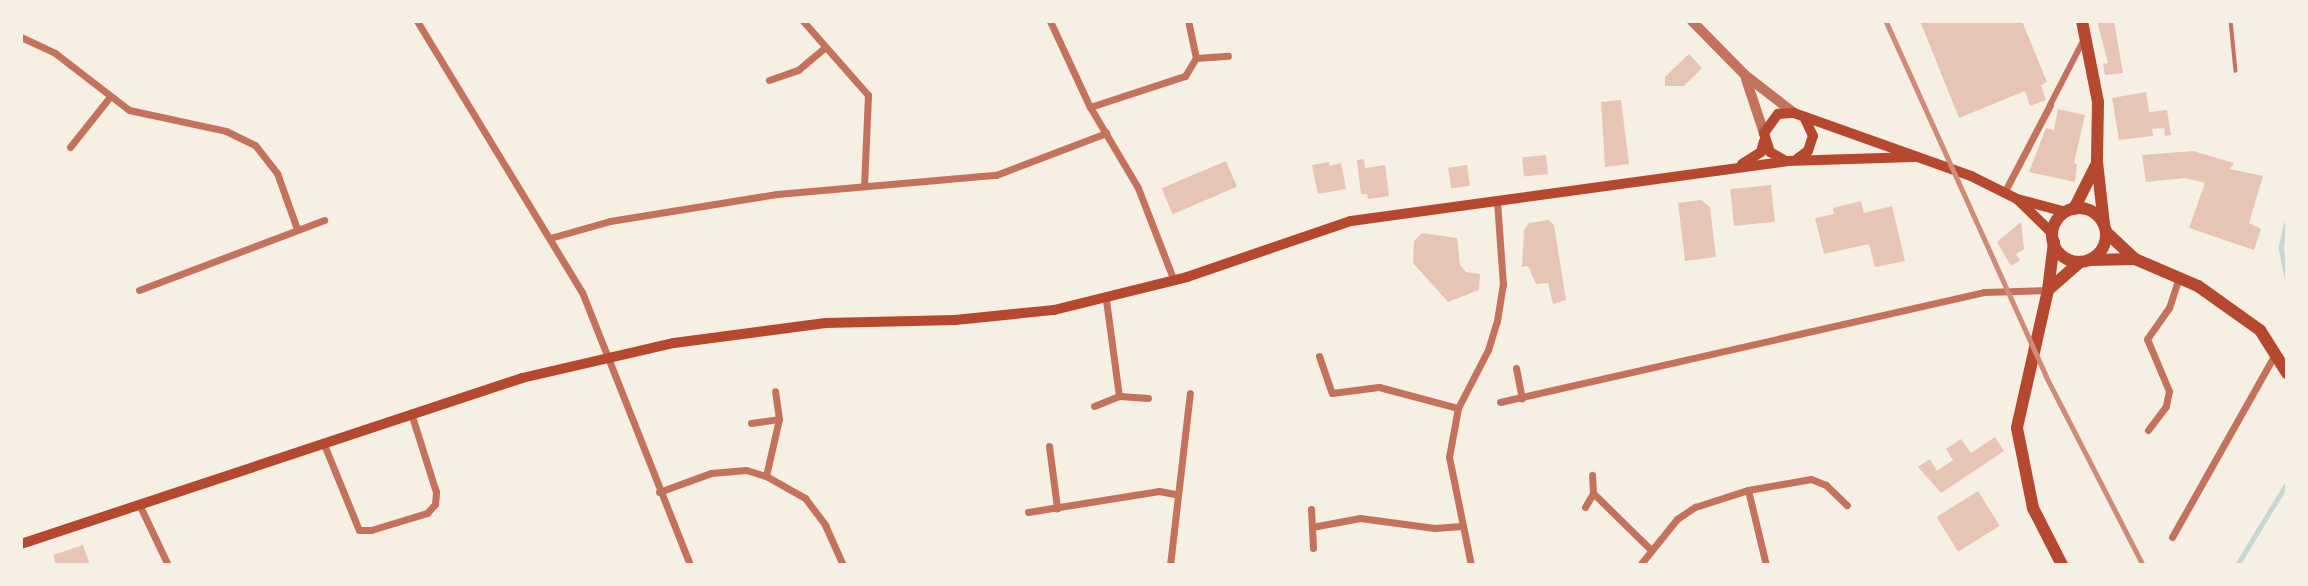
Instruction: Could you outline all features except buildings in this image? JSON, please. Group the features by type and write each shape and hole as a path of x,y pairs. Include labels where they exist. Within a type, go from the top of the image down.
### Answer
{"main road":[{"path":"2048,290 2102,249 2105,228 2097,162 2098,102 2082,21"},
{"path":"1726,168 1749,162 1761,152 1764,137 1778,114 1798,114 1914,158 1946,167 2018,199 2070,210 2092,211 2135,259 2179,277 2260,330 2287,373"},
{"path":"1764,137 1775,157 1791,160 1808,151 1813,136 1798,114"},
{"path":"21,544 522,378 608,358 787,327 955,320 1106,300 1174,281 1351,221 1791,160 1914,158"},
{"path":"2062,565 2033,508 2017,428 2048,290 2053,238 2070,210 2088,189 2097,162"},
{"path":"2018,199 2053,238 2064,257 2085,261 2135,259"}],"street":[{"path":"417,21 582,292 690,565"},
{"path":"803,21 868,95 864,185"},
{"path":"1050,21 1090,107 1151,217 1174,281"},
{"path":"1090,107 1185,76 1196,58 1188,21"},
{"path":"1692,21 1745,75 1798,114"},
{"path":"2004,191 2086,36"},
{"path":"21,37 55,52 109,98 130,110 226,131 255,145 277,173 297,229"},
{"path":"768,79 798,70 825,47"},
{"path":"1196,58 1228,56"},
{"path":"1745,75 1764,137"},
{"path":"70,147 109,98"},
{"path":"550,238 684,208 864,185 996,175 1106,133"},
{"path":"1471,565 1449,457 1458,408 1488,351 1497,321 1503,285 1497,201"},
{"path":"139,290 324,220"},
{"path":"2148,430 2166,407 2169,391 2147,339 2169,308 2179,277"},
{"path":"1500,402 1984,292 2048,290"},
{"path":"1106,300 1119,396"},
{"path":"2172,537 2276,353"},
{"path":"1319,356 1332,393 1379,387 1458,408"},
{"path":"1516,368 1522,398"},
{"path":"766,476 779,419 775,391"},
{"path":"1170,565 1175,494 1190,393"},
{"path":"1094,406 1119,396 1148,398"},
{"path":"323,442 359,530 371,530 427,513 435,504 436,492 411,414"},
{"path":"751,423 779,419"},
{"path":"1049,446 1057,508"},
{"path":"659,492 711,472 746,470 766,476 805,498 825,525 843,565"},
{"path":"1585,507 1593,493 1592,475"},
{"path":"1640,565 1663,531 1695,507 1748,490 1811,479 1826,485 1847,505"},
{"path":"1748,490 1766,565"},
{"path":"1028,512 1159,491 1175,494"},
{"path":"1593,493 1650,549"},
{"path":"139,504 168,565"},
{"path":"1311,509 1313,548"},
{"path":"1312,527 1360,518 1434,528 1462,526"}],"lane":[{"path":"2231,21 2236,72"}],"waterway":[{"path":"2287,222 2281,247 2287,278"},
{"path":"2237,565 2287,483"}],"railway":[{"path":"1886,21 2046,376 2143,565"}]}
